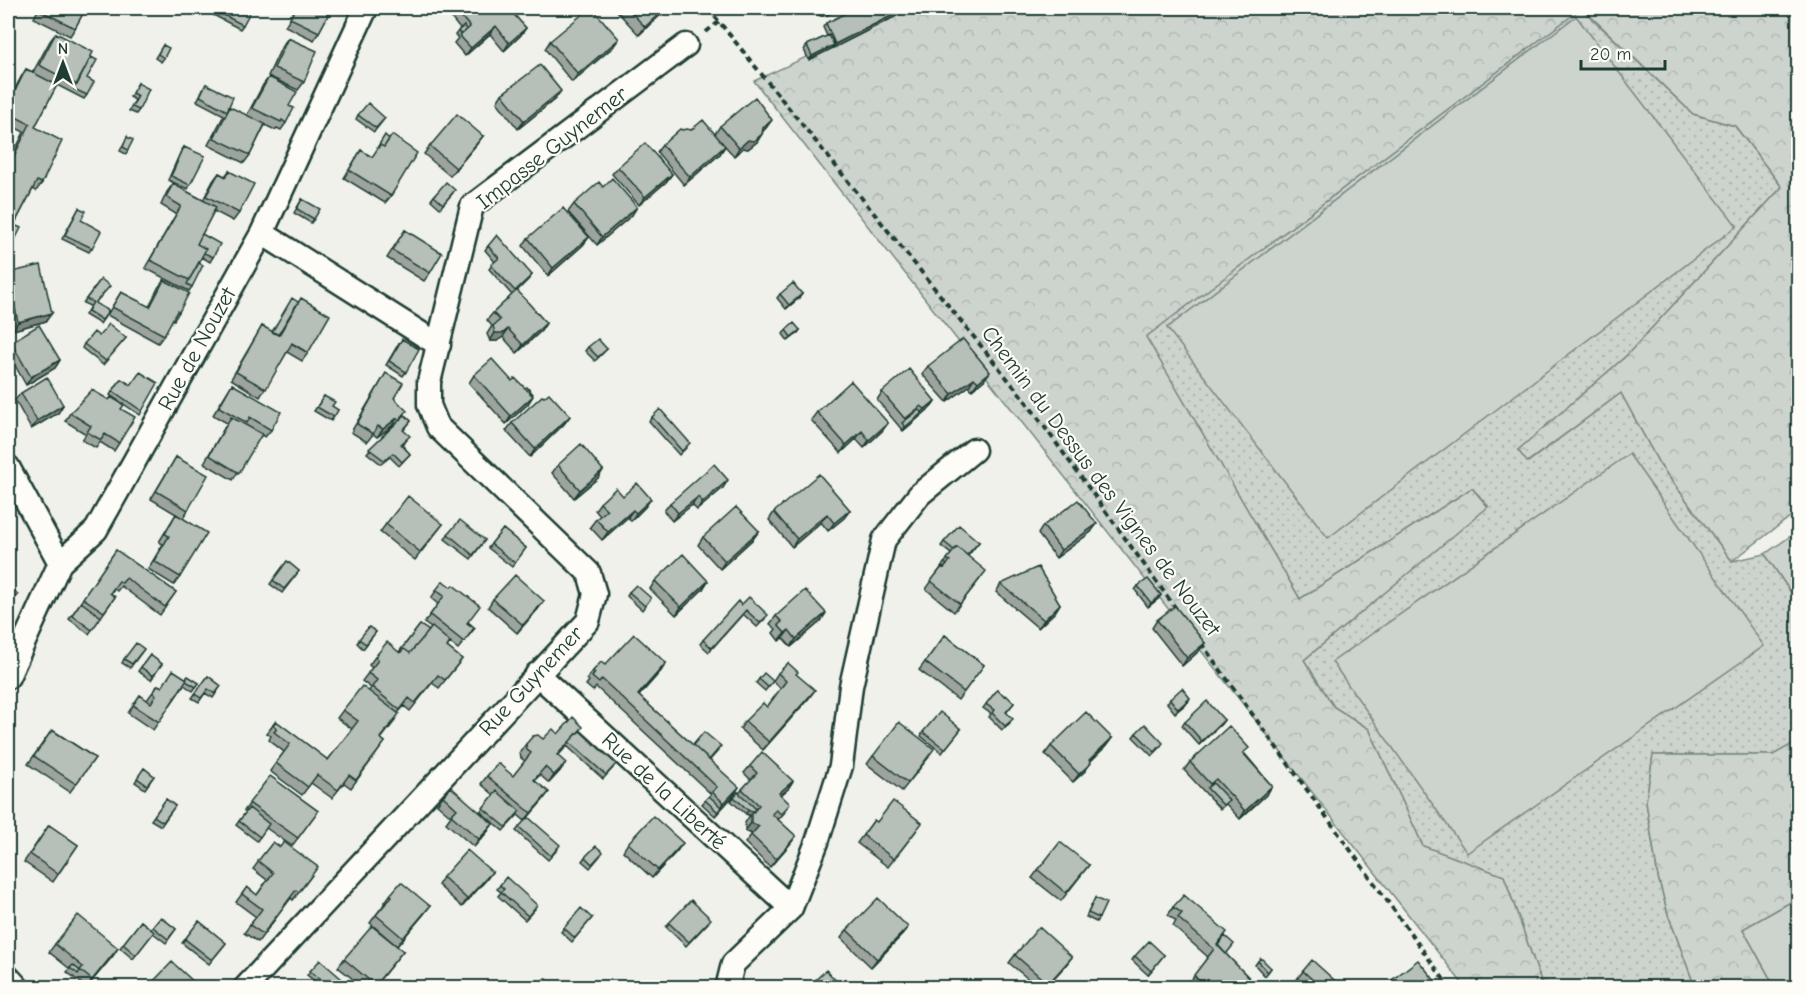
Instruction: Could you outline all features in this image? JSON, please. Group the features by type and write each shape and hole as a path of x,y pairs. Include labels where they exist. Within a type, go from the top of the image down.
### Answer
{"street":[{"name":"Rue de Nouzet","path":"8,677 60,563 96,530 262,233 366,8"},
{"name":"Impasse Guynemer","path":"439,345 472,206 686,45"},
{"path":"262,233 439,345"},
{"name":"Rue Guynemer","path":"245,987 588,621 595,594 589,573 438,427 429,405 429,382 439,345"},
{"path":"727,987 733,964 791,908 818,842 841,766 851,686 884,540 920,494 974,450"},
{"path":"8,467 60,563"},
{"name":"Rue de la Liberté","path":"537,674 791,908"},
{"path":"8,977 18,987"}],"lane":[{"path":"821,8 826,8"}],"path":[{"name":"Chemin du Dessus des Vignes de Nouzet","path":"708,8 1028,404 1180,615"},
{"name":"Chemin du Dessus des Vignes de Nouzet","path":"1194,634 1450,987"}],"green space":[{"path":"913,8 1582,8 1146,337 1300,599 1472,488 1488,507 1304,660 1334,707 1369,729 1423,846 1504,876 1543,987 1465,987 754,81"},
{"path":"1581,8 1693,114 1735,126 1782,187 1626,356 1518,450 1528,462 1621,393 1660,465 1732,561 1765,554 1798,603 1798,741 1774,755 1653,755 1646,802 1658,877 1668,914 1695,987 1543,987 1504,876 1423,846 1369,729 1334,707 1304,660 1488,506 1472,488 1300,599 1145,337"},
{"path":"1582,8 1798,8 1798,511 1732,561 1660,465 1621,393 1527,462 1518,450 1626,356 1782,187 1735,126 1693,114"},
{"path":"1576,16 1737,226 1328,538 1167,328"},
{"path":"1629,454 1764,646 1467,853 1332,662"},
{"path":"1798,531 1798,603 1765,554"},
{"path":"1798,741 1798,898 1743,929 1773,984 1695,987 1668,914 1658,877 1646,802 1653,755 1773,755"},
{"path":"1798,898 1798,987 1775,987 1743,929"}],"building":[{"path":"41,8 86,8 75,28 39,10"},
{"path":"210,8 241,8 250,12 243,25"},
{"path":"296,8 332,8 319,32 290,18"},
{"path":"454,8 508,8 526,28 509,43 496,26 471,48 460,36 470,27"},
{"path":"590,8 619,39 578,74 550,41"},
{"path":"627,8 665,8 645,27"},
{"path":"856,8 907,8 835,44 826,23"},
{"path":"464,26 466,30 461,35 458,31"},
{"path":"56,33 93,52 77,85 39,65"},
{"path":"829,35 834,45 812,56 807,45"},
{"path":"288,38 317,51 304,82 274,68"},
{"path":"163,45 169,48 164,58 158,54"},
{"path":"91,57 97,60 87,78 94,82 87,95 74,89"},
{"path":"540,65 561,91 524,121 502,94"},
{"path":"26,69 57,85 35,127 62,141 42,183 37,181 14,225 21,228 13,244 8,241 8,165 30,124 8,113 8,105"},
{"path":"269,77 297,92 289,106 294,108 286,123 252,108"},
{"path":"138,83 149,89 139,110 132,107 138,96 132,93"},
{"path":"206,84 233,97 227,111 200,96"},
{"path":"755,97 772,120 754,141 748,140 739,148 720,126"},
{"path":"368,103 385,118 376,128 358,115"},
{"path":"230,107 265,124 250,155 214,138"},
{"path":"457,114 483,136 456,168 430,146"},
{"path":"703,120 725,146 690,177 662,145 680,129 691,130"},
{"path":"385,135 389,139 384,147 380,145 377,148"},
{"path":"392,135 417,153 391,196 349,170 361,150 372,157 380,145 384,147"},
{"path":"127,137 133,140 128,150 123,147"},
{"path":"645,143 672,174 645,197 618,167"},
{"path":"184,147 205,156 190,185 171,176"},
{"path":"229,171 254,184 239,213 206,196 219,173 226,177"},
{"path":"612,178 637,207 602,237 574,204 599,182 603,187"},
{"path":"446,182 455,190 443,204 434,196"},
{"path":"173,184 216,207 197,244 206,249 189,280 150,260 181,206 166,197"},
{"path":"302,199 320,209 314,219 297,209"},
{"path":"79,208 86,211 81,220 101,231 92,248 65,235"},
{"path":"563,208 589,237 553,268 528,238"},
{"path":"405,230 442,253 430,273 392,250"},
{"path":"202,234 220,244 213,257 204,253 206,249 197,244"},
{"path":"497,235 532,275 515,291 491,265 499,258 488,246"},
{"path":"199,263 203,265 192,287 187,284"},
{"path":"41,265 52,313 18,322 10,285 13,283 12,272"},
{"path":"101,279 110,286 95,303 109,311 102,320 88,311 93,302 86,299"},
{"path":"164,280 189,293 164,335 112,307 121,292 150,307"},
{"path":"793,283 802,294 789,305 780,294"},
{"path":"517,290 546,323 523,345 508,329 503,333 495,333 493,326 500,320 493,313"},
{"path":"292,298 298,302 278,335 272,332"},
{"path":"301,298 330,315 308,353 292,343 266,389 236,372 262,326 279,335"},
{"path":"794,323 800,330 791,337 786,330"},
{"path":"109,324 126,338 106,361 84,344 94,332 99,336"},
{"path":"39,325 60,360 31,377 11,342"},
{"path":"402,339 419,349 406,372 389,361"},
{"path":"598,339 607,349 598,357 588,347"},
{"path":"963,339 990,372 978,382 974,378 952,394 928,366"},
{"path":"492,359 512,381 515,378 533,396 511,416 474,375"},
{"path":"909,369 935,401 925,409 921,406 905,419 882,392"},
{"path":"140,372 158,383 142,411 113,391 121,379 131,385"},
{"path":"386,373 403,383 394,398 407,411 399,420 397,418 383,429 378,426 373,434 357,424"},
{"path":"47,377 63,405 37,421 21,393"},
{"path":"851,381 888,423 869,440 862,431 846,445 817,412"},
{"path":"232,384 281,412 271,430 250,417 247,423 219,407"},
{"path":"92,390 109,400 111,397 124,405 121,409 135,417 119,443 105,434 101,440 87,432 91,426 70,413"},
{"path":"549,393 570,416 535,449 512,423 542,396"},
{"path":"324,396 335,402 332,406 338,410 334,417 317,407"},
{"path":"660,409 690,443 682,451 652,417"},
{"path":"919,410 922,413 905,427 902,423"},
{"path":"405,415 411,421 403,430 410,436 401,444 410,454 402,462 393,453 384,460 369,449"},
{"path":"231,417 262,434 239,473 209,455"},
{"path":"581,444 603,470 580,490 558,465"},
{"path":"176,457 208,475 188,510 156,491"},
{"path":"714,464 728,480 703,502 698,497 678,513 670,503"},
{"path":"819,474 850,510 834,523 827,514 797,539 774,512"},
{"path":"637,483 651,499 636,513 633,510 608,532 596,519 607,510 600,503 616,488 623,496"},
{"path":"408,496 443,524 420,552 386,524"},
{"path":"1078,500 1097,524 1061,550 1043,526"},
{"path":"736,507 759,531 725,561 703,537"},
{"path":"176,514 207,533 180,577 154,561 169,536 165,534"},
{"path":"460,520 485,540 473,555 448,534"},
{"path":"959,525 979,542 967,555 957,547 954,550 944,542"},
{"path":"503,529 526,548 515,563 491,544"},
{"path":"957,547 986,571 960,604 931,581 950,561 947,559"},
{"path":"116,550 176,592 165,607 126,578 122,583 119,581 110,593 115,597 104,612 83,598"},
{"path":"683,554 708,581 681,607 655,581"},
{"path":"287,561 299,571 284,589 273,580"},
{"path":"1038,567 1060,604 1044,620 1001,584"},
{"path":"515,575 544,601 523,625 493,599"},
{"path":"1148,579 1161,595 1151,603 1138,586"},
{"path":"443,581 451,587 453,585 480,606 467,623 474,628 464,642 430,615 444,596 436,590"},
{"path":"8,582 18,595 8,603"},
{"path":"636,585 651,598 645,606 629,592"},
{"path":"805,590 826,613 796,639 789,630 785,633 778,625 782,622 776,616"},
{"path":"749,597 768,615 760,623 746,610 712,648 703,640 738,601 741,605"},
{"path":"81,602 101,617 92,630 72,615"},
{"path":"1175,606 1205,643 1187,658 1157,620"},
{"path":"420,625 429,631 410,653 404,649 401,652 400,651"},
{"path":"369,627 376,632 366,644 359,639"},
{"path":"432,627 450,642 447,647 462,659 445,680 438,675 415,703 409,698 400,710 372,687 377,680 368,673 378,660 375,657 387,642 400,653 404,649 410,653"},
{"path":"634,634 666,663 638,695 739,787 724,803 712,792 717,787 602,679 599,683 592,677 595,673 593,671 601,662 605,665"},
{"path":"945,635 984,665 964,692 925,662"},
{"path":"136,643 144,649 132,664 124,659"},
{"path":"150,655 162,664 153,676 141,667"},
{"path":"788,663 798,672 796,674 815,690 769,742 745,721 763,703 767,707 786,681 778,673"},
{"path":"173,670 187,679 159,722 133,705 140,695 151,703 158,685 162,687"},
{"path":"764,673 773,681 768,687 759,679"},
{"path":"188,676 199,683 196,687 186,681"},
{"path":"208,676 221,686 215,694 208,689 201,698 195,694"},
{"path":"362,686 399,714 380,738 385,742 356,780 349,775 338,790 317,775 308,787 276,763 290,744 274,732 277,729 273,725 276,721 328,760 358,721 343,710"},
{"path":"1182,688 1190,698 1178,709 1170,699"},
{"path":"997,690 1014,703 1006,712 1013,719 1005,726 992,713 994,710 986,704"},
{"path":"1207,701 1224,720 1202,741 1185,722"},
{"path":"940,712 961,729 945,749 923,732"},
{"path":"1086,712 1112,738 1089,760 1091,763 1079,774 1051,746"},
{"path":"573,717 583,727 557,755 566,763 554,775 545,767 534,780 549,792 531,813 487,776 498,763 513,776 531,753 527,750 526,744 533,736 538,735 543,739 553,729 558,734"},
{"path":"899,722 934,749 908,783 873,756"},
{"path":"1145,724 1163,743 1155,752 1136,733"},
{"path":"1229,726 1249,748 1243,753 1272,786 1245,811 1216,779 1210,784 1190,762"},
{"path":"52,730 95,758 76,784 34,756"},
{"path":"580,731 616,764 606,775 569,742"},
{"path":"704,732 721,746 709,760 693,745"},
{"path":"762,752 793,781 779,793 790,804 781,814 776,810 772,814 796,836 776,859 751,835 759,826 751,823 751,815 759,805 742,789 757,773 750,766"},
{"path":"144,768 154,776 147,785 137,778"},
{"path":"270,776 318,811 298,838 249,803"},
{"path":"1213,783 1229,800 1223,805 1207,788"},
{"path":"451,787 493,824 479,839 451,815 457,809 443,796"},
{"path":"497,791 520,811 506,827 483,808"},
{"path":"738,792 756,809 754,811 748,810 734,797"},
{"path":"709,796 721,807 718,812 705,800"},
{"path":"166,799 175,806 163,822 154,816"},
{"path":"893,801 922,823 894,859 863,835 874,820 877,822"},
{"path":"249,808 269,824 260,837 239,821"},
{"path":"653,816 683,843 658,870 628,843"},
{"path":"528,817 560,845 551,856 519,827"},
{"path":"49,825 78,845 58,874 30,854"},
{"path":"273,842 280,847 284,842 318,867 299,892 296,890 263,934 250,925 262,909 242,894 247,887 257,895 273,873 258,861"},
{"path":"1060,842 1089,865 1066,893 1038,870"},
{"path":"596,846 603,852 592,864 585,857"},
{"path":"467,850 492,872 467,899 443,877"},
{"path":"506,877 537,905 528,916 501,892 504,889 500,885"},
{"path":"401,882 430,906 403,938 376,915"},
{"path":"1184,895 1227,932 1217,945 1258,987 1204,987 1194,975 1214,949 1178,918 1182,913 1173,907"},
{"path":"878,898 908,927 877,959 847,930"},
{"path":"1095,898 1106,903 1099,918 1088,913"},
{"path":"691,900 711,919 689,942 669,923"},
{"path":"581,908 592,918 575,938 564,928"},
{"path":"78,915 118,948 92,980 80,970 83,967 55,944"},
{"path":"161,917 176,929 168,939 153,927"},
{"path":"141,921 154,932 136,955 123,944"},
{"path":"199,921 226,943 212,960 185,939"},
{"path":"372,926 403,951 375,985 344,959"},
{"path":"1039,927 1072,957 1048,984 1015,955"},
{"path":"1225,936 1234,944 1226,954 1218,945"},
{"path":"1149,941 1164,955 1151,971 1135,956"},
{"path":"1261,958 1271,968 1268,972 1258,961"},
{"path":"320,960 350,986 330,987 310,971"},
{"path":"1312,960 1342,987 1309,987 1314,981 1303,971"},
{"path":"1418,960 1440,987 1397,987 1392,980"},
{"path":"172,962 196,984 192,987 148,987"},
{"path":"73,965 80,971 78,974 70,968"},
{"path":"826,970 842,987 808,987"},
{"path":"545,978 555,987 536,987"},
{"path":"794,982 800,987 788,987"}]}
